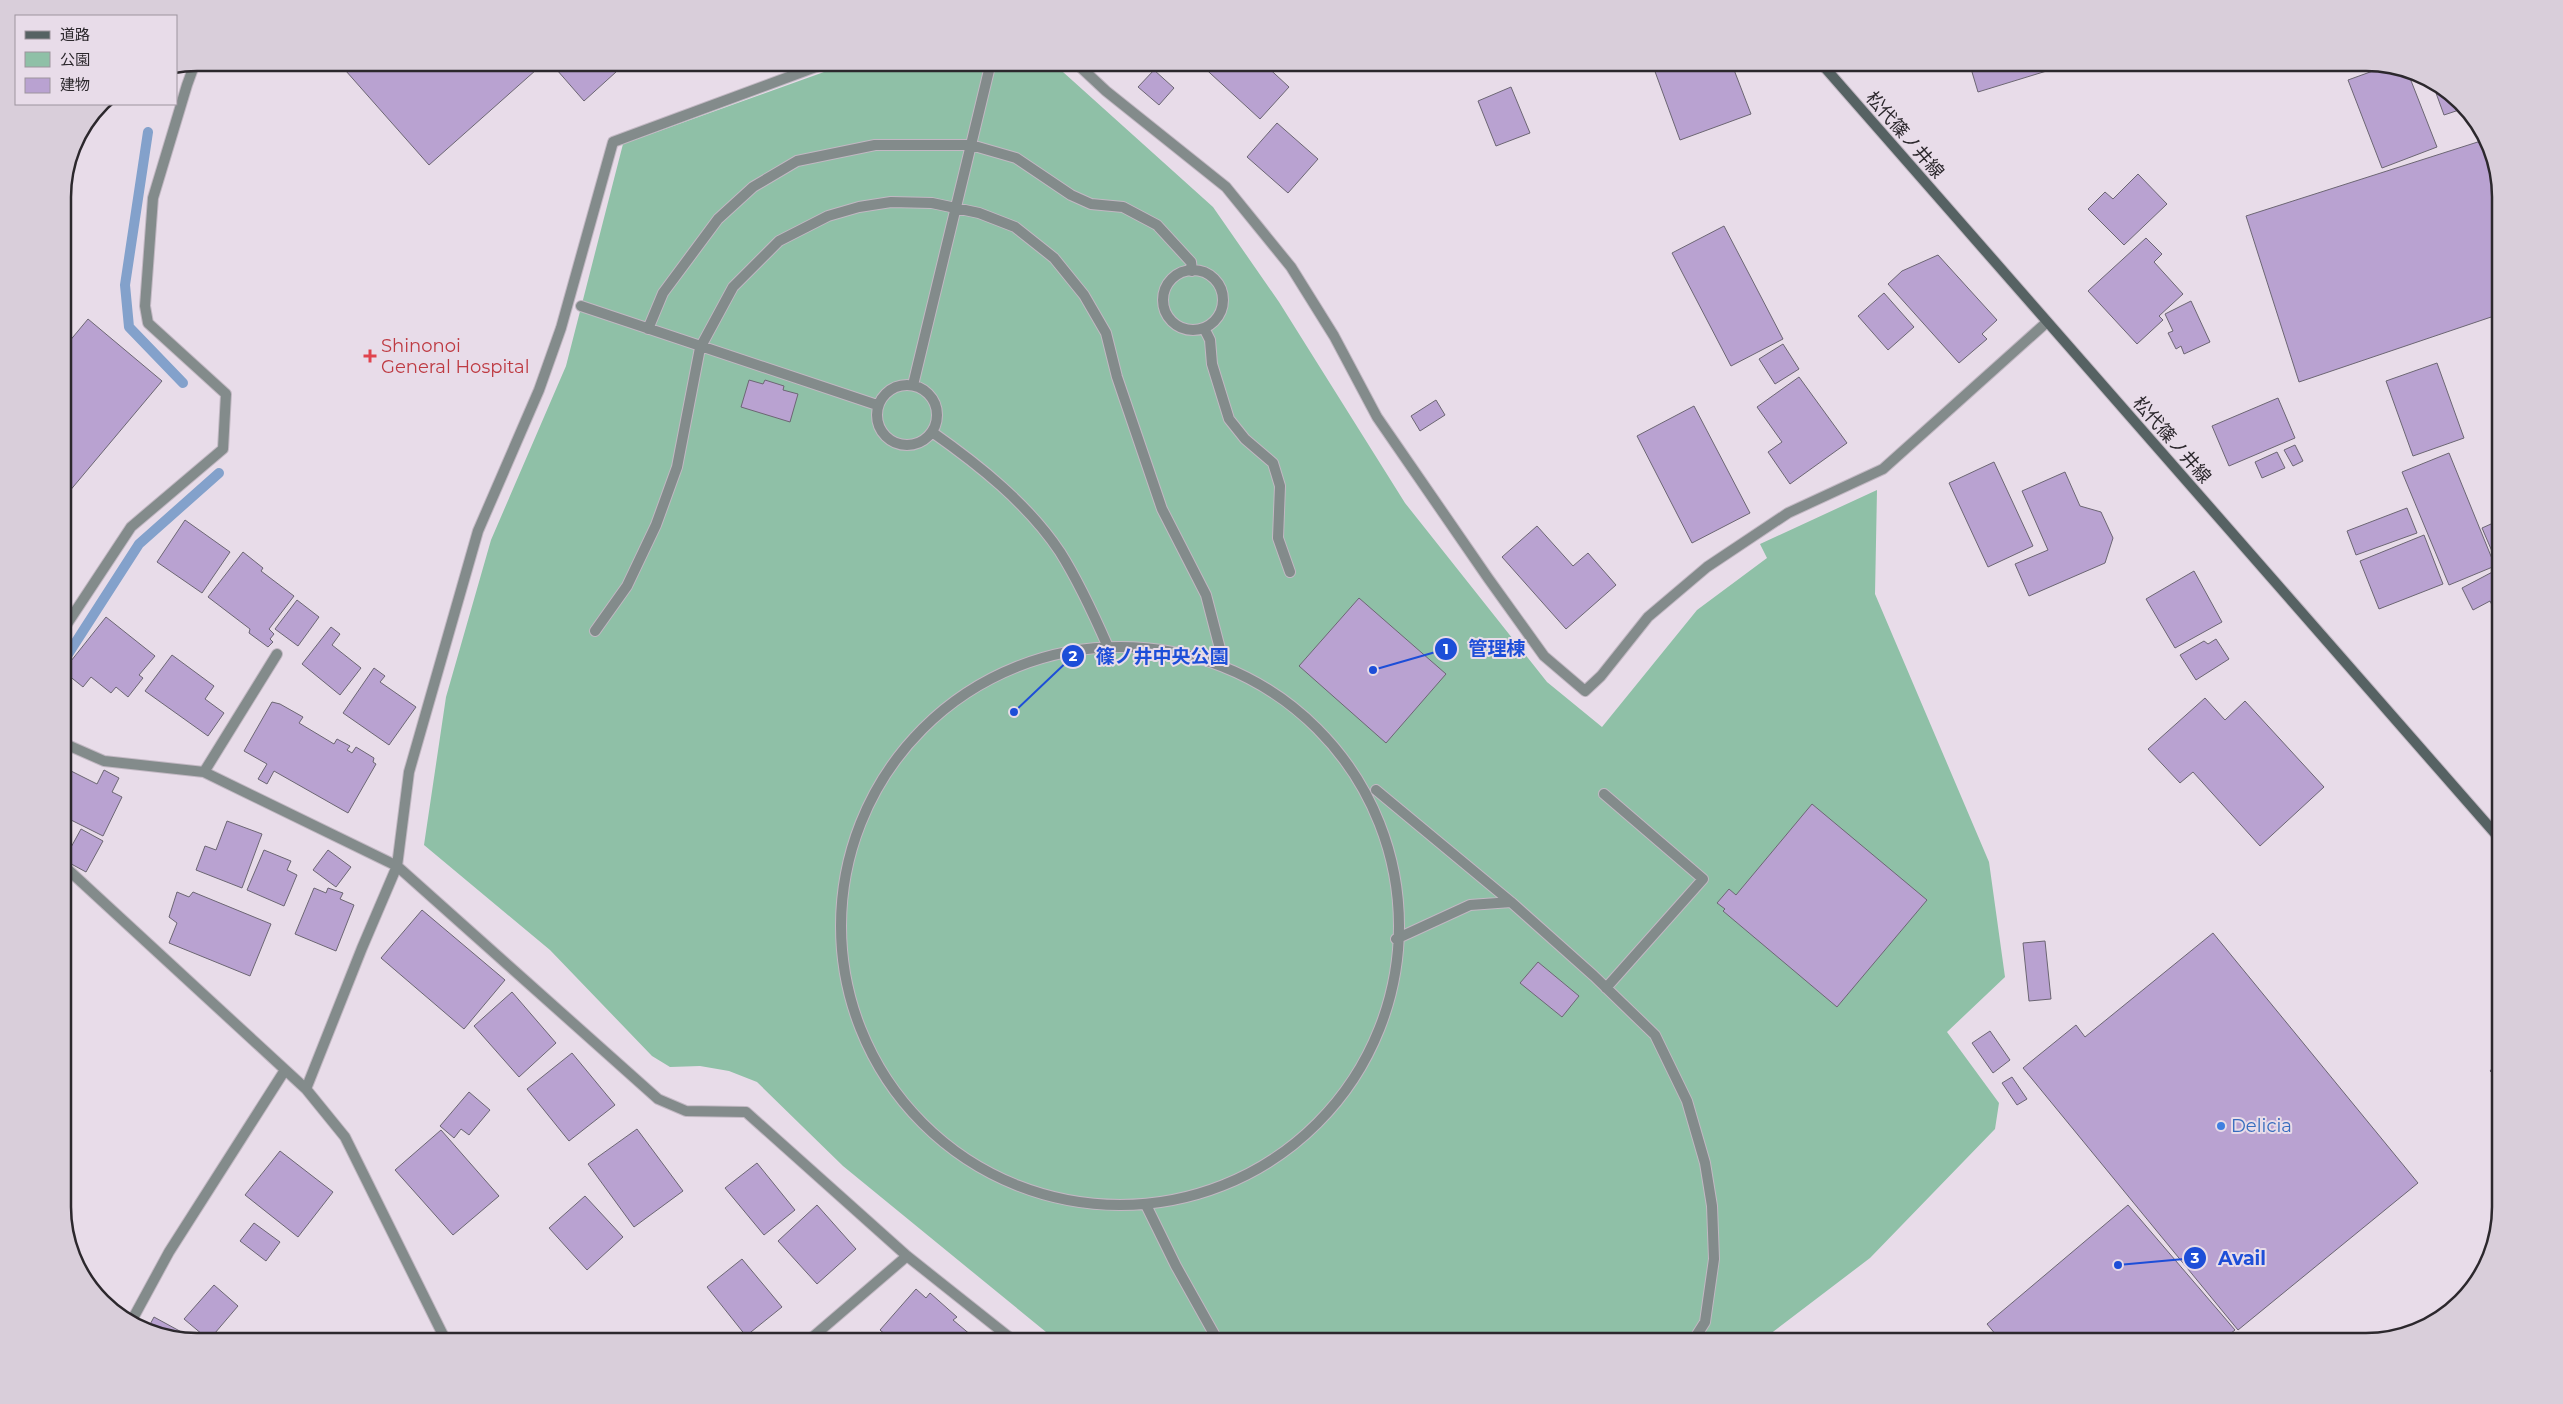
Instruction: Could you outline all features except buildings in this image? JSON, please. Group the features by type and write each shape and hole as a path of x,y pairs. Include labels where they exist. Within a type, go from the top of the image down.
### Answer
{"main road":[{"name":"松代篠ノ井線","path":"1828,71 2492,829"}],"street":[{"path":"72,616 131,527 224,449 226,394 148,323 145,306 153,198 186,85 192,71"},
{"path":"306,1089 397,866 409,772 478,531 542,381 570,301 613,142 804,71"},
{"path":"913,385 989,71"},
{"path":"1085,71 1106,91 1226,187 1292,267 1334,336 1377,417 1460,538 1544,656 1585,691 1601,676 1648,617 1707,567 1788,513 1884,469 2047,322"},
{"path":"648,329 662,293 718,219 752,188 797,161 875,145 971,145 1016,158 1072,195 1091,204 1123,207 1157,225 1191,262 1192,271"},
{"path":"595,631 627,586 656,525 677,467 700,348 733,287 779,241 828,216 859,207 891,202 932,203 979,213 1015,227 1054,258 1084,296 1106,333 1117,377 1162,510 1206,595 1224,664"},
{"path":"1198,269 1212,276 1221,288 1223,302 1218,317 1204,328 1187,330 1172,322 1163,307 1163,290 1177,273 1192,271 1198,269"},
{"path":"581,306 700,348 878,405"},
{"path":"1204,328 1210,340 1212,364 1221,399 1229,419 1245,439 1273,463 1280,486 1278,538 1290,572"},
{"path":"913,385 926,391 935,403 937,418 932,432 919,443 902,445 886,438 877,423 878,405 891,388 913,385"},
{"path":"932,432 979,468 1019,503 1059,551 1084,594 1108,647"},
{"path":"1376,790 1394,869 1397,956 1367,1042 1329,1114 1292,1154 1259,1177 1220,1194 1178,1205 1095,1204 1000,1183 915,1118 855,1026 838,925 849,842 890,766 956,698 1042,655 1136,644 1224,664 1309,718 1376,790 1511,902 1655,1035 1687,1101 1705,1164 1712,1206 1714,1259 1704,1322 1698,1333"},
{"path":"204,772 277,654"},
{"path":"72,748 104,760 204,772 397,866 658,1099 686,1111 746,1112 907,1256 1003,1333"},
{"path":"1604,794 1703,879 1606,988"},
{"path":"72,873 306,1089 345,1137 442,1333"},
{"path":"1396,940 1470,905 1511,902"},
{"path":"134,1315 168,1252 286,1070"},
{"path":"1146,1205 1176,1266 1213,1333"},
{"path":"818,1333 907,1256"}],"green space":[{"path":"827,71 1062,71 1213,207 1279,302 1405,503 1547,682 1602,727 1697,610 1767,558 1760,544 1877,490 1875,594 1989,862 2005,977 1947,1032 1999,1103 1995,1129 1870,1258 1772,1333 1047,1333 843,1166 757,1082 729,1071 700,1066 670,1067 652,1056 550,950 424,845 446,697 491,540 566,366 623,144"}],"waterway":[{"path":"148,132 125,285 129,327 183,383"},
{"path":"72,648 139,544 219,473"}],"place":[{"name":"Shinonoi General Hospital","path":"370,356"},
{"name":"管理棟","path":"1373,670"},
{"name":"篠ノ井中央公園","path":"1014,712"},
{"name":"Delicia","path":"2221,1126"},
{"name":"Avail","path":"2118,1265"}]}
